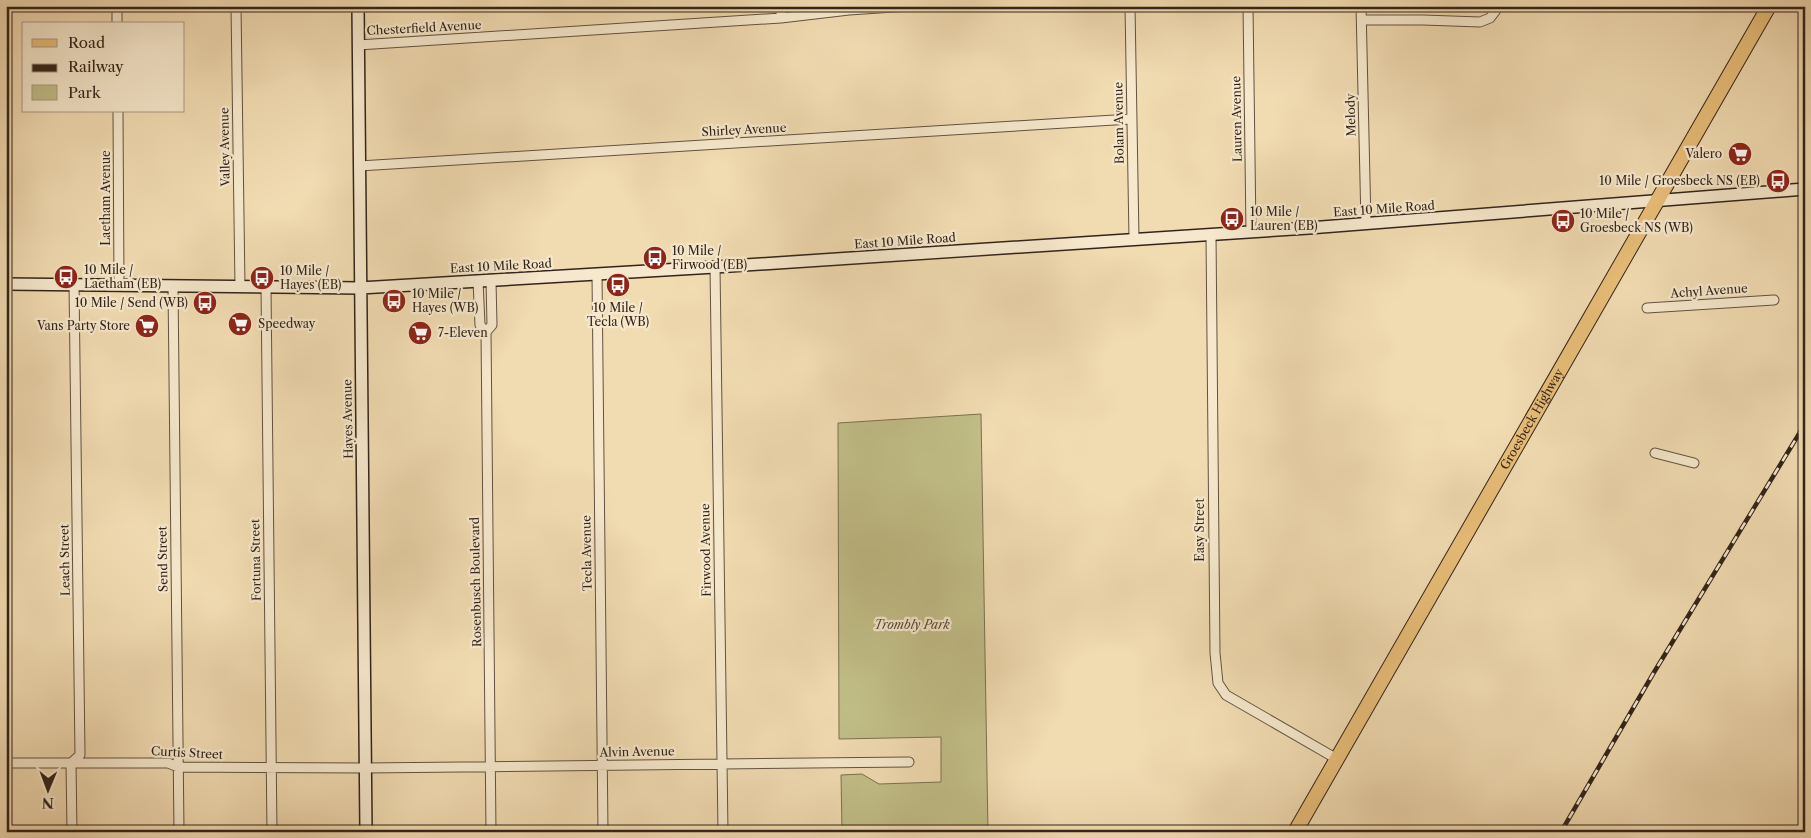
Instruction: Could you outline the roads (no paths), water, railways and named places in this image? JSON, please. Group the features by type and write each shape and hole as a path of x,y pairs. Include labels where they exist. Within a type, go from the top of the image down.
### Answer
{"main road":[{"name":"Hayes Avenue","path":"358,6 366,832"},
{"name":"Groesbeck Highway","path":"1295,832 1769,6"},
{"name":"East 10 Mile Road","path":"6,284 360,288 597,275 1211,235 1805,189"}],"street":[{"path":"117,6 117,22"},
{"name":"Valley Avenue","path":"236,6 240,287"},
{"path":"781,6 781,18"},
{"name":"Chesterfield Avenue","path":"358,45 781,18 909,6"},
{"name":"Bolam Avenue","path":"1130,6 1134,239"},
{"name":"Lauren Avenue","path":"1248,6 1251,232"},
{"name":"Melody","path":"1362,6 1366,224"},
{"path":"1362,20 1480,22 1490,18 1500,6"},
{"name":"Laetham Avenue","path":"118,112 119,284"},
{"name":"Shirley Avenue","path":"359,166 1131,119"},
{"name":"Easy Street","path":"1211,235 1213,578 1215,653 1218,683 1226,695 1337,758"},
{"name":"Firwood Avenue","path":"715,267 723,832"},
{"name":"Tecla Avenue","path":"597,275 603,832"},
{"name":"Rosenbusch Boulevard","path":"478,281 480,325 486,332 491,832"},
{"name":"Rosenbusch Boulevard","path":"486,332 492,325 491,281"},
{"name":"Leach Street","path":"72,832 71,763 80,755 74,284"},
{"name":"Send Street","path":"173,286 179,832"},
{"name":"Fortuna Street","path":"266,287 272,832"},
{"name":"Achyl Avenue","path":"1647,308 1774,300"},
{"path":"1655,453 1694,463"},
{"name":"Alvin Avenue","path":"366,768 909,762"},
{"name":"Curtis Street","path":"6,763 168,763 178,767 366,768"}],"railway":[{"path":"1561,832 1653,674 1805,424"}],"place":[{"name":"Valero","path":"1740,154"},
{"name":"10 Mile / Groesbeck NS (EB)","path":"1778,181"},
{"name":"10 Mile / Lauren (EB)","path":"1232,219"},
{"name":"10 Mile / Groesbeck NS (WB)","path":"1563,221"},
{"name":"10 Mile / Firwood (EB)","path":"655,258"},
{"name":"10 Mile / Laetham (EB)","path":"66,277"},
{"name":"10 Mile / Hayes (EB)","path":"262,278"},
{"name":"10 Mile / Tecla (WB)","path":"618,285"},
{"name":"10 Mile / Hayes (WB)","path":"394,301"},
{"name":"10 Mile / Send (WB)","path":"205,303"},
{"name":"Speedway","path":"240,324"},
{"name":"Vans Party Store","path":"147,326"},
{"name":"7-Eleven","path":"420,333"}],"park label":[{"name":"Trombly Park","path":"912,625"}]}
